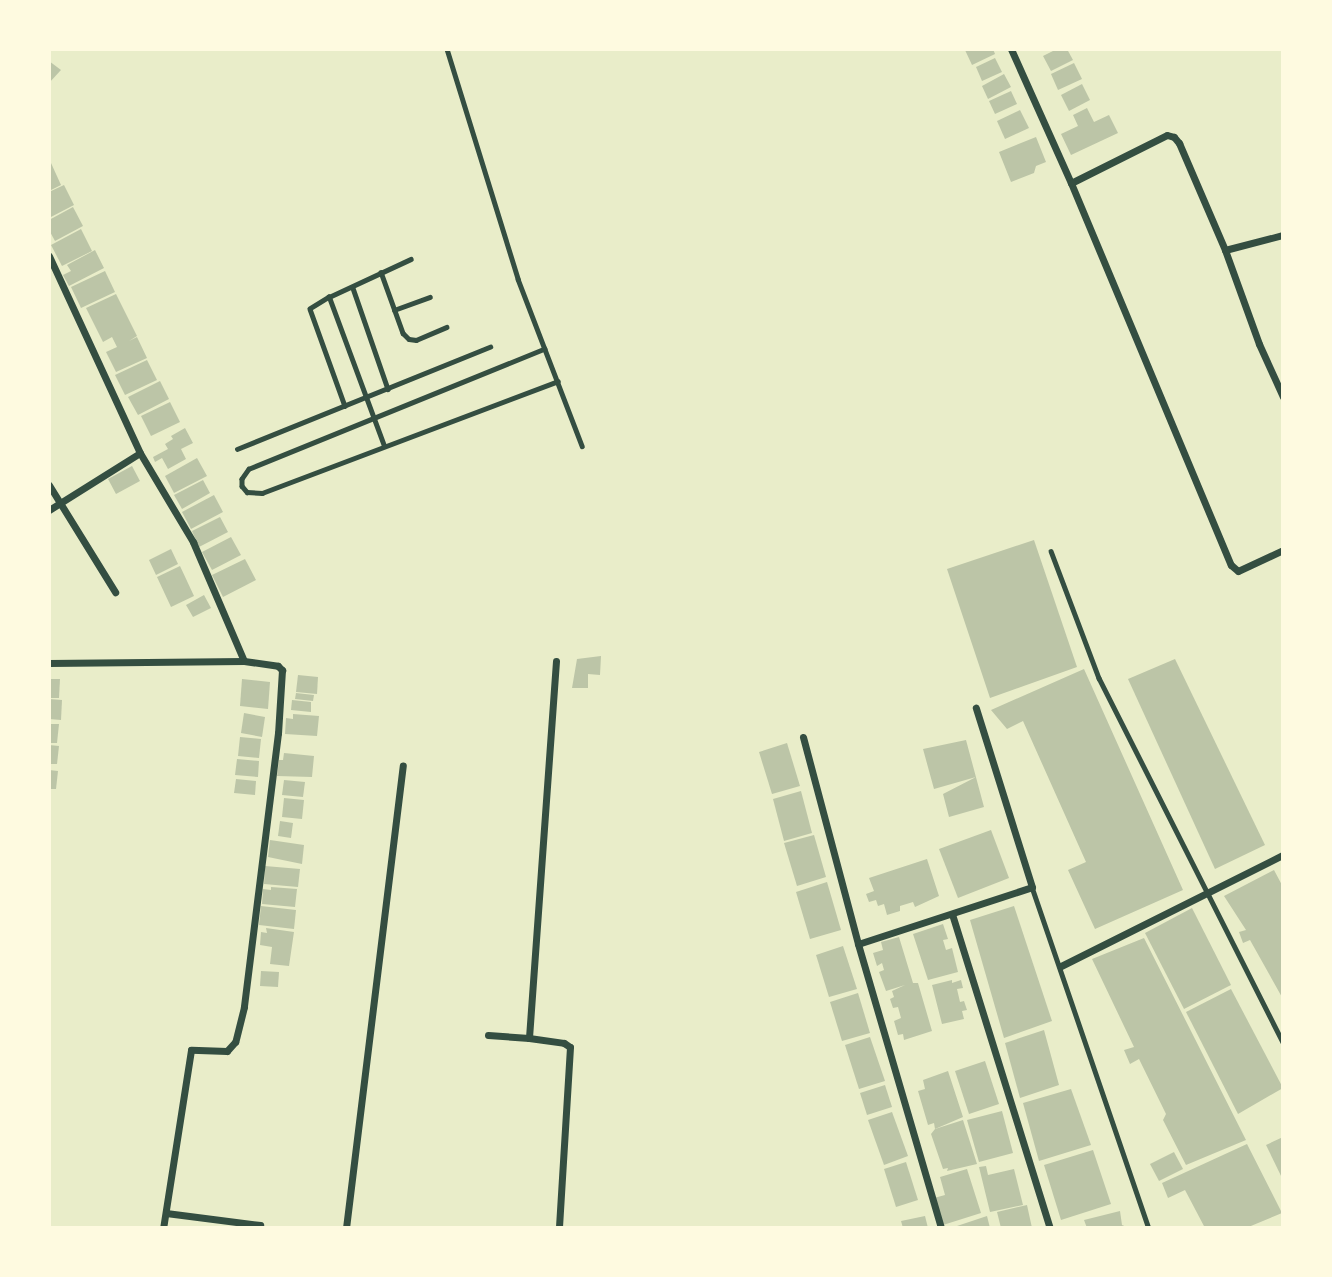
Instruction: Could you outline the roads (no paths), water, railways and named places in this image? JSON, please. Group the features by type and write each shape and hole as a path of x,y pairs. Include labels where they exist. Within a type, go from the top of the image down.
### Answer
{"street":[{"path":"1012,49 1231,565 1238,571 1283,550"},
{"path":"1071,183 1167,135 1174,137 1225,250 1283,397"},
{"path":"1225,250 1283,235"},
{"path":"49,256 140,453 193,542 244,661"},
{"path":"1274,377 1283,374"},
{"path":"49,510 140,453"},
{"path":"49,485 115,592"},
{"path":"49,663 244,661 278,666 283,678 244,1007 235,1042 227,1051 191,1050 163,1228"},
{"path":"529,1038 556,661"},
{"path":"858,944 1031,887 976,708"},
{"path":"803,737 858,944 940,1228"},
{"path":"345,1228 403,766"},
{"path":"1061,966 1283,855"},
{"path":"952,914 1050,1228"},
{"path":"488,1035 564,1043 570,1047 559,1228"},
{"path":"166,1213 260,1225"}],"lane":[{"path":"447,49 478,139 519,279 582,446"},
{"path":"345,406 310,309 329,297 411,259"},
{"path":"381,272 403,333 408,339 416,340 446,327"},
{"path":"353,288 388,389"},
{"path":"394,310 430,296"},
{"path":"329,297 384,446"},
{"path":"237,449 490,347"},
{"path":"545,349 248,469 242,479 242,486 247,492 262,493 558,381"},
{"path":"1051,551 1099,678 1283,1043"},
{"path":"1031,887 1061,966 1149,1228"}]}
